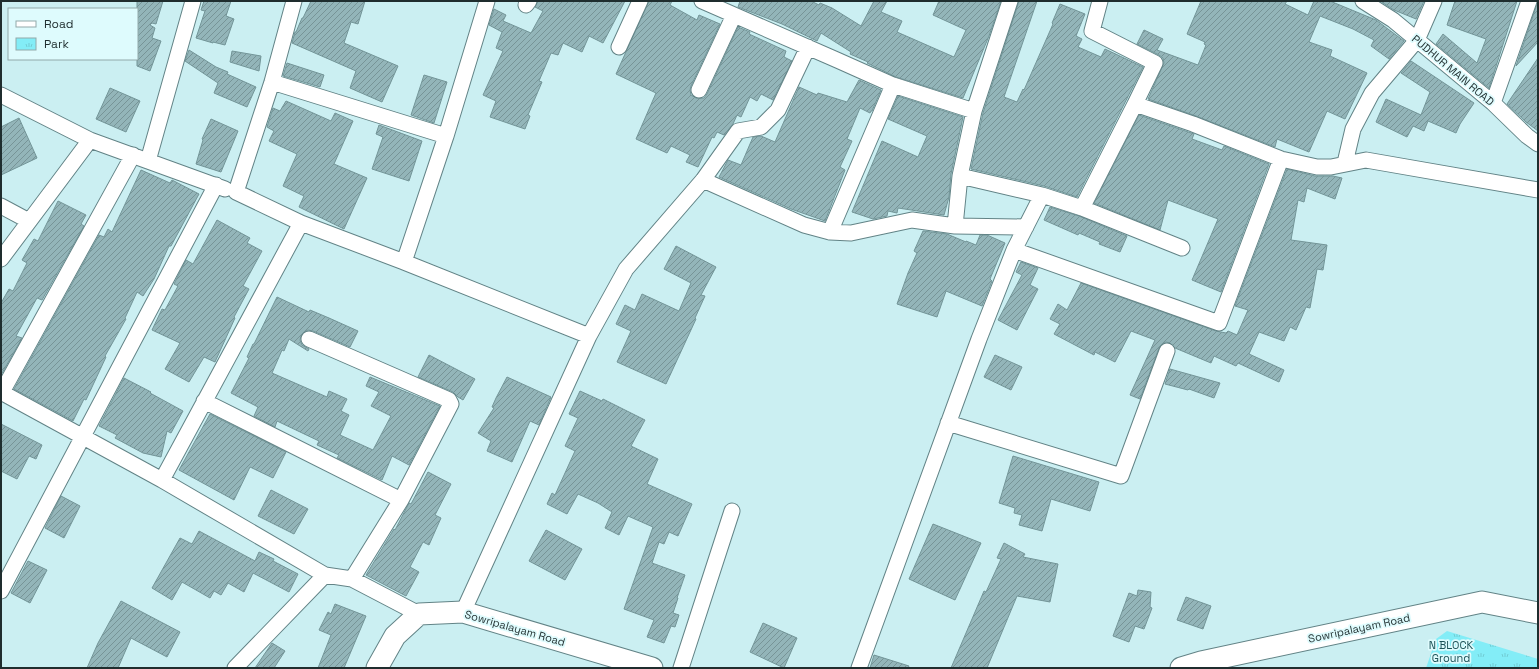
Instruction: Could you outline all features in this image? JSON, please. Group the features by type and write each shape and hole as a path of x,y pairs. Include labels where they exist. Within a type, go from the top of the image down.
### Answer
{"street":[{"path":"148,161 193,1"},
{"path":"236,192 272,82 294,1"},
{"path":"404,262 446,136 487,1"},
{"path":"619,47 640,1"},
{"path":"702,1 893,85 974,111"},
{"path":"954,226 960,176 974,111 1010,1"},
{"path":"1082,208 1136,104 1155,63 1092,31 1100,1"},
{"name":"PUDHUR MAIN ROAD","path":"1363,1 1393,20 1494,103 1527,136 1538,144"},
{"path":"1345,163 1353,129 1372,93 1417,40 1434,1"},
{"path":"1494,103 1529,1"},
{"path":"699,90 734,15"},
{"path":"463,612 589,336 626,269 703,180 738,131 761,127 778,110 808,47"},
{"path":"272,82 446,136"},
{"path":"830,232 893,85"},
{"path":"1,95 90,140 236,192 301,223 404,262 589,336"},
{"path":"1136,104 1193,124 1281,159 1317,167 1331,167 1366,160 1538,190"},
{"path":"1,259 90,140"},
{"path":"133,155 1,392 162,480 324,575 352,578 419,614 395,636 377,668"},
{"path":"1014,250 1219,323 1281,159"},
{"path":"960,176 1042,195 1082,208 1182,248"},
{"path":"703,180 804,225 830,232 851,233 912,220 954,226 1026,227"},
{"path":"1,591 216,185"},
{"path":"859,668 979,339 1014,250 1042,195"},
{"path":"1,206 29,221"},
{"path":"162,480 301,223"},
{"path":"309,339 449,400 451,404 401,500 352,578"},
{"path":"948,424 1121,476 1167,351"},
{"path":"204,401 401,500"},
{"path":"681,668 732,510"},
{"path":"235,668 324,575"},
{"name":"Sowripalayam Road","path":"1181,668 1201,662 1482,602 1538,613"},
{"name":"Sowripalayam Road","path":"419,614 463,612 652,668"}],"green space":[{"name":"N BLOCK Ground","path":"1447,631 1538,659 1538,668 1426,668 1436,639"}],"building":[{"path":"137,1 163,1 156,24 152,23 150,25 155,28 152,38 161,41 150,71 137,66"},
{"path":"204,1 231,1 226,16 234,19 225,45 196,38 205,11 201,10"},
{"path":"311,1 365,1 358,24 351,22 344,43 398,66 382,102 350,88 356,71 292,43 295,32"},
{"path":"538,1 625,1 603,43 589,36 582,52 563,43 558,55 551,53 539,81 542,82 528,115 530,116 525,129 490,117 496,101 483,95 503,51 496,48 502,32 489,25 494,9 506,15 503,21 531,33 543,11 535,7"},
{"path":"649,1 672,1 670,5 697,20 699,15 720,24 691,86 691,95 696,98 704,98 707,94 738,27 750,32 749,34 786,51 784,57 792,61 773,100 761,94 757,101 750,97 741,117 737,115 733,124 724,135 717,132 714,138 712,137 698,167 686,162 690,155 671,146 667,153 636,139 656,93 616,74"},
{"path":"740,1 811,1 819,5 820,3 832,8 861,26 874,1 887,1 881,12 902,21 897,32 954,57 966,30 933,15 939,1 1001,1 989,36 963,98 896,77 850,54 851,52 821,33 817,41 782,24 738,7"},
{"path":"1019,1 1037,1 1004,97 1017,102 1023,89 1024,90 1053,24 1052,23 1060,4 1085,14 1076,36 1082,39 1078,47 1101,57 1105,49 1143,67 1077,197 1044,186 971,169 983,113"},
{"path":"1201,1 1287,1 1285,4 1308,15 1314,1 1330,1 1376,20 1404,41 1389,59 1371,46 1374,40 1353,29 1320,16 1309,42 1332,50 1330,56 1367,73 1345,119 1327,111 1309,152 1277,139 1275,147 1148,99 1164,63 1163,58 1159,55 1137,44 1144,30 1163,39 1157,50 1198,65 1206,45 1204,44 1205,42 1187,34"},
{"path":"1380,1 1424,1 1416,19 1394,10"},
{"path":"1455,1 1517,1 1489,88 1436,44 1443,34 1477,63 1486,39 1447,25"},
{"path":"1538,2 1538,42 1516,66 1537,4"},
{"path":"189,50 216,67 228,72 227,74 256,87 247,107 214,93 218,83 185,61"},
{"path":"232,51 261,56 259,71 230,62"},
{"path":"1538,58 1538,131 1507,104"},
{"path":"1411,61 1474,103 1460,124 1456,133 1428,121 1424,131 1413,126 1407,137 1376,122 1386,99 1421,115 1430,92 1401,73"},
{"path":"287,63 324,75 320,87 283,76"},
{"path":"424,75 447,82 434,123 411,115"},
{"path":"859,80 881,90 870,113 860,108 847,139 852,141 840,167 845,170 825,221 791,209 719,177 728,160 741,165 753,137 761,136 775,142 799,87 817,95 818,93 847,102"},
{"path":"110,88 140,101 126,132 96,119"},
{"path":"898,96 963,117 951,174 949,197 944,215 898,208 897,213 888,211 887,216 873,219 852,212 882,141 918,157 927,136 888,119"},
{"path":"286,101 331,121 335,113 353,121 334,164 367,178 344,229 299,207 304,196 283,186 297,154 269,141 274,131 267,127 273,108 280,111"},
{"path":"1139,115 1194,134 1192,139 1222,150 1224,146 1269,164 1221,292 1192,280 1218,219 1168,200 1160,230 1094,203"},
{"path":"19,118 37,158 1,175 1,127"},
{"path":"211,119 238,131 221,172 196,164 203,140 202,139"},
{"path":"379,125 422,141 409,181 372,169 383,137 376,134"},
{"path":"1287,169 1315,176 1333,176 1342,178 1335,199 1307,188 1304,202 1298,200 1291,240 1327,245 1323,270 1317,269 1310,308 1306,307 1296,330 1290,327 1284,341 1259,332 1249,354 1284,370 1279,382 1238,363 1236,366 1214,356 1211,363 1175,348 1170,343 1166,342 1159,348 1140,399 1130,395 1155,340 1131,331 1115,362 1095,352 1094,355 1054,334 1060,324 1050,319 1058,304 1067,310 1081,283 1216,331 1226,333 1228,331 1237,335 1248,310 1235,306"},
{"path":"141,170 170,183 172,180 199,194 171,246 169,246 154,279 143,296 137,292 125,318 126,319 105,356 106,357 86,400 84,399 73,421 14,389 99,235 104,237 108,229 112,232"},
{"path":"58,201 86,215 81,224 84,226 42,300 37,298 16,336 22,338 1,375 1,303 9,289 13,291 27,263 22,260 34,239 38,241"},
{"path":"1050,207 1079,216 1127,236 1120,252 1099,244 1100,242 1079,233 1078,235 1044,220"},
{"path":"217,220 250,238 247,243 262,251 243,286 249,289 234,317 235,318 215,362 204,357 189,382 165,369 180,343 152,330 162,309 165,310 178,286 174,284 186,260 193,264"},
{"path":"923,231 947,234 976,245 980,235 987,235 1005,243 990,279 992,281 982,306 946,291 937,317 897,304 917,253 914,251"},
{"path":"676,246 716,267 701,295 705,296 695,318 696,319 666,384 617,362 631,331 616,324 625,305 635,310 642,294 679,311 691,283 664,269"},
{"path":"1021,262 1038,268 1030,285 1038,289 1017,330 998,320 1022,275 1016,272"},
{"path":"277,297 309,312 310,310 358,331 350,347 308,330 304,332 300,340 302,345 309,349 308,351 289,339 284,351 282,350 272,373 327,397 329,391 347,399 341,411 349,415 340,435 373,450 391,416 371,406 379,392 366,386 370,377 440,406 409,465 392,456 382,480 337,458 339,455 317,445 319,441 277,421 275,427 254,416 258,407 231,393 249,358 247,357 253,344"},
{"path":"429,355 475,379 463,400 453,392 418,377"},
{"path":"995,355 1022,367 1011,390 984,377"},
{"path":"1170,369 1220,383 1214,398 1189,389 1165,384"},
{"path":"507,377 551,397 539,425 530,421 512,462 487,451 491,441 478,433 494,408 492,407"},
{"path":"124,378 183,411 171,433 167,431 161,457 143,453 115,438 117,435 99,426"},
{"path":"580,391 602,401 603,399 645,420 631,446 658,459 647,484 692,504 678,536 669,532 664,544 659,542 652,563 685,575 673,613 679,615 675,627 671,626 664,643 647,637 654,620 624,609 653,527 628,516 619,535 605,528 612,512 598,503 578,494 567,514 547,504 552,493 555,495 575,451 565,446 578,418 569,414"},
{"path":"210,414 286,452 273,478 250,467 234,500 179,470"},
{"path":"1,424 42,445 36,459 29,456 17,479 1,471"},
{"path":"1013,456 1099,482 1090,511 1051,499 1042,531 1019,525 1022,515 1014,513 1015,508 999,503"},
{"path":"428,472 451,484 435,515 441,518 429,545 423,542 410,567 419,572 406,596 366,575 394,529 395,530 409,503 411,504"},
{"path":"271,490 308,509 294,534 258,516"},
{"path":"61,496 80,506 64,538 45,528"},
{"path":"933,524 981,543 955,600 909,579"},
{"path":"546,530 582,549 565,580 529,561"},
{"path":"199,531 255,561 259,552 274,559 273,561 298,574 289,592 253,573 244,592 228,583 221,595 214,591 210,598 182,582 172,600 152,588 180,538 192,544"},
{"path":"1004,543 1025,554 1023,557 1058,564 1050,602 1017,596 987,668 951,668 984,591 986,592 1001,559 997,558"},
{"path":"28,561 47,570 30,603 11,593"},
{"path":"1138,590 1151,592 1150,607 1152,608 1144,629 1135,626 1129,642 1113,636 1129,593 1137,596"},
{"path":"1186,597 1211,606 1203,629 1177,620"},
{"path":"121,601 180,632 167,657 131,638 118,668 87,668 98,643"},
{"path":"335,604 366,616 344,668 318,668 331,635 319,630 328,612 331,614"},
{"path":"763,623 797,638 784,668 750,652"},
{"path":"272,643 285,651 274,668 255,668"},
{"path":"874,655 909,666 908,668 870,668"}]}
